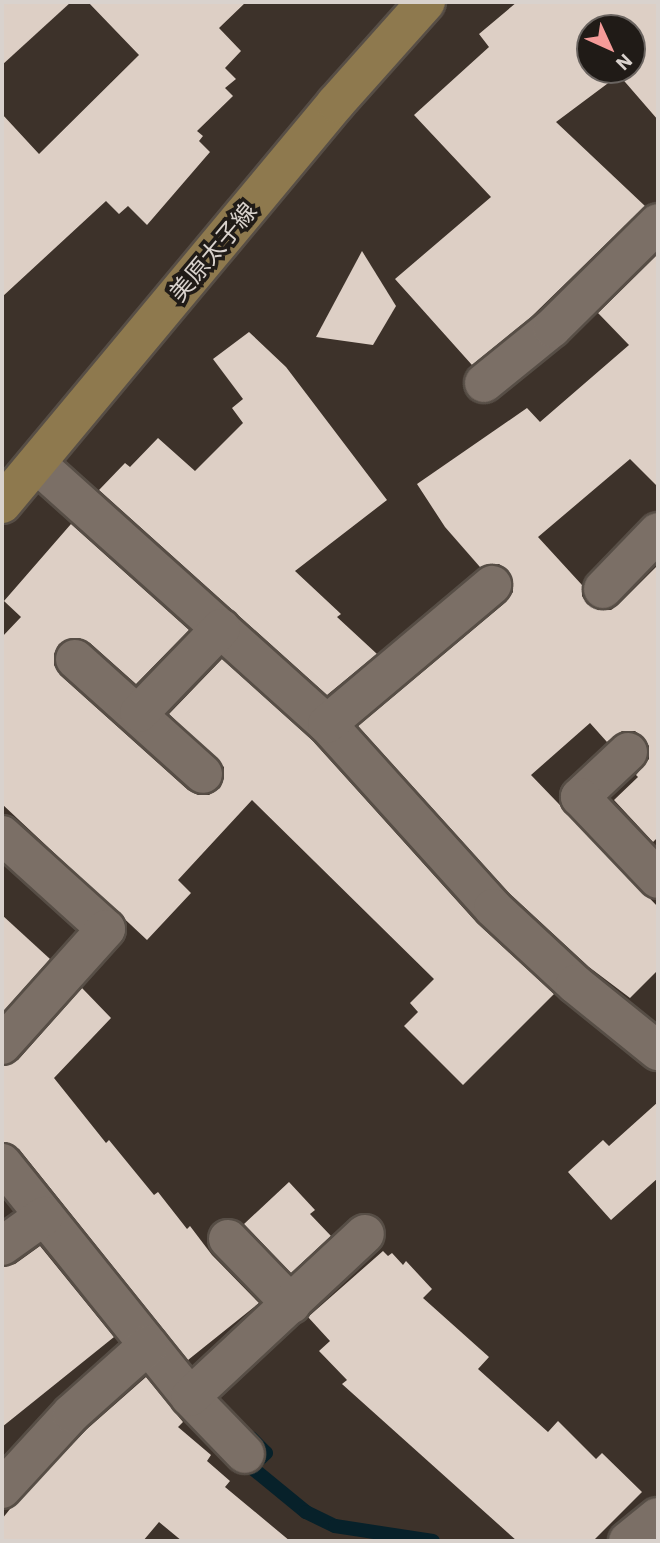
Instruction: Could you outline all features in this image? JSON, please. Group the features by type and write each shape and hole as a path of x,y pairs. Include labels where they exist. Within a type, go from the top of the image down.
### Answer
{"main road":[{"name":"美原太子線","path":"15,479 336,103 426,2"}],"street":[{"path":"484,383 552,328 658,223"},
{"path":"15,479 221,628 327,724 494,908 575,984 654,1042"},
{"path":"603,589 658,532"},
{"path":"327,724 492,585"},
{"path":"139,713 221,628"},
{"path":"75,659 139,713 203,774"},
{"path":"628,752 580,797 658,879"},
{"path":"2,835 106,929 2,1045"},
{"path":"2,1163 190,1397 245,1454"},
{"path":"2,1246 44,1216"},
{"path":"190,1397 365,1234"},
{"path":"228,1239 291,1304"},
{"path":"2,1489 72,1413 148,1345"},
{"path":"628,1541 658,1517"}],"building":[{"path":"2,2 71,2 2,65"},
{"path":"88,2 246,2 219,28 241,51 225,68 236,79 225,88 233,96 197,131 203,136 199,141 210,152 147,225 128,206 119,214 106,201 2,297 2,114 39,154 139,55"},
{"path":"517,2 658,2 658,120 627,84 646,84 646,14 576,14 576,84 607,84 556,122 645,206 530,318 472,365 395,279 491,197 414,115 489,47 479,34"},
{"path":"362,251 396,306 373,345 316,337"},
{"path":"658,254 658,487 630,459 538,537 582,585 582,596 587,604 598,610 611,610 618,605 658,565 658,837 653,842 614,800 638,777 636,775 649,759 649,746 635,731 622,731 607,742 590,723 531,775 658,907 658,970 630,998 589,967 509,893 358,726 506,602 513,592 513,581 508,570 499,564 480,567 445,527 417,484 527,408 540,422 629,345 598,313"},
{"path":"249,332 286,367 387,500 295,571 341,614 337,617 377,654 327,695 99,490 125,463 130,467 158,438 195,471 243,423 232,408 243,399 213,359"},
{"path":"71,524 189,630 136,684 90,643 79,638 68,639 59,644 54,654 54,665 60,675 188,790 198,795 209,795 220,788 224,767 169,714 222,659 312,740 477,923 554,994 463,1085 404,1026 418,1012 410,1003 434,979 252,800 178,880 191,893 147,940 2,804 2,637 21,617 4,601"},
{"path":"2,915 50,959 2,1013"},
{"path":"82,988 111,1018 54,1078 106,1143 109,1140 154,1195 158,1192 187,1229 190,1226 212,1255 259,1303 188,1360 19,1149 2,1142 2,1066 18,1060"},
{"path":"658,1102 658,1178 611,1220 568,1172 603,1140 609,1146"},
{"path":"289,1182 315,1210 310,1214 331,1236 291,1273 244,1224"},
{"path":"40,1246 114,1337 2,1427 2,1267 15,1264"},
{"path":"383,1251 388,1256 392,1253 403,1265 406,1261 432,1289 423,1298 489,1357 478,1369 548,1432 558,1421 596,1459 602,1453 642,1492 593,1541 517,1541 342,1384 347,1380 319,1351 330,1341 308,1317"},
{"path":"146,1377 183,1422 178,1427 211,1455 207,1461 230,1481 225,1487 290,1541 182,1541 159,1522 143,1541 2,1541 2,1519 10,1509 87,1429"}],"waterway":[{"path":"251,1438 266,1453 251,1467 306,1512 335,1526 433,1541"}]}
